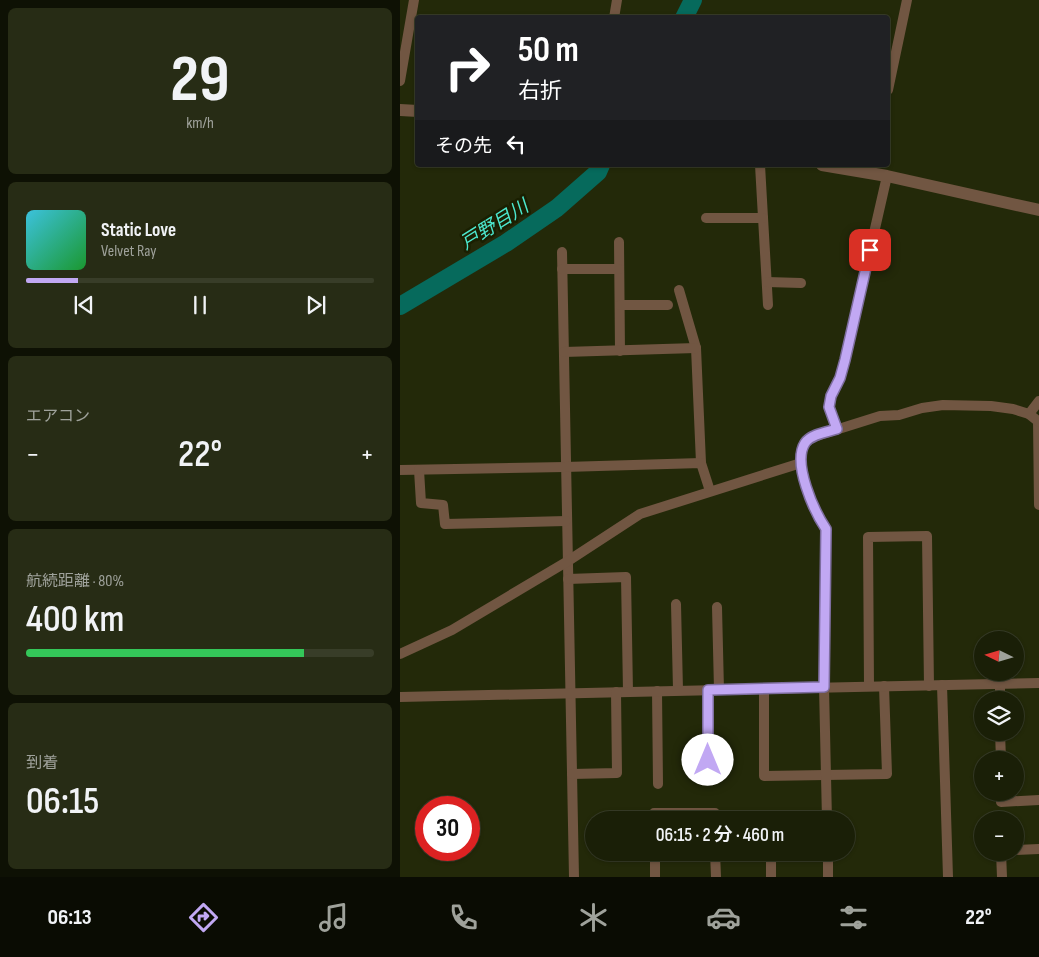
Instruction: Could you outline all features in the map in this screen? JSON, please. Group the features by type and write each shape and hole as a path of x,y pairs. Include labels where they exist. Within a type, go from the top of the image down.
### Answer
{"street":[{"path":"400,81 414,0"},
{"path":"614,15 617,0"},
{"path":"890,81 907,0"},
{"path":"400,110 415,111"},
{"path":"760,167 768,306"},
{"path":"846,167 871,169 887,176 1039,210"},
{"path":"837,429 829,407 831,396 840,378 845,360 887,176"},
{"path":"706,218 763,218"},
{"path":"619,242 620,351"},
{"path":"562,252 574,877"},
{"path":"562,269 619,269"},
{"path":"767,282 801,283"},
{"path":"679,290 696,348 701,463 710,491"},
{"path":"620,304 668,305"},
{"path":"564,352 696,348"},
{"path":"1029,414 1039,401"},
{"path":"827,811 824,687 826,529 817,516 811,501 801,464 801,452 805,444 810,438 837,429 880,416 899,415 922,408 943,405 991,406 1013,409 1029,414 1038,422 1039,505"},
{"path":"400,470 701,463"},
{"path":"400,654 452,630 568,561 640,514 801,464"},
{"path":"419,470 422,503 443,505 445,524 566,521"},
{"path":"869,686 868,537 927,536 929,686"},
{"path":"568,579 626,577 628,692"},
{"path":"676,604 678,690"},
{"path":"717,607 719,690"},
{"path":"400,697 1039,683"},
{"path":"1000,684 1000,691"},
{"path":"942,685 948,877"},
{"path":"764,690 764,776 887,774 884,686"},
{"path":"708,690 708,778"},
{"path":"657,691 658,784"},
{"path":"572,774 617,773 616,692"},
{"path":"1024,801 1039,800"},
{"path":"1001,801 1020,801"},
{"path":"1024,850 1039,849"},
{"path":"655,861 655,877"},
{"path":"715,861 716,877"},
{"path":"771,861 771,877"},
{"path":"828,861 828,877"},
{"path":"1001,861 1002,877"}],"waterway":[{"name":"戸野目川","path":"686,15 693,0"},
{"name":"戸野目川","path":"400,306 506,243 557,208 598,172 600,167"}],"route":[{"path":"708,760 708,690 824,687 826,529 817,516 811,501 801,464 801,452 810,438 837,429 829,407 831,396 840,378 845,360 870,250"}]}
